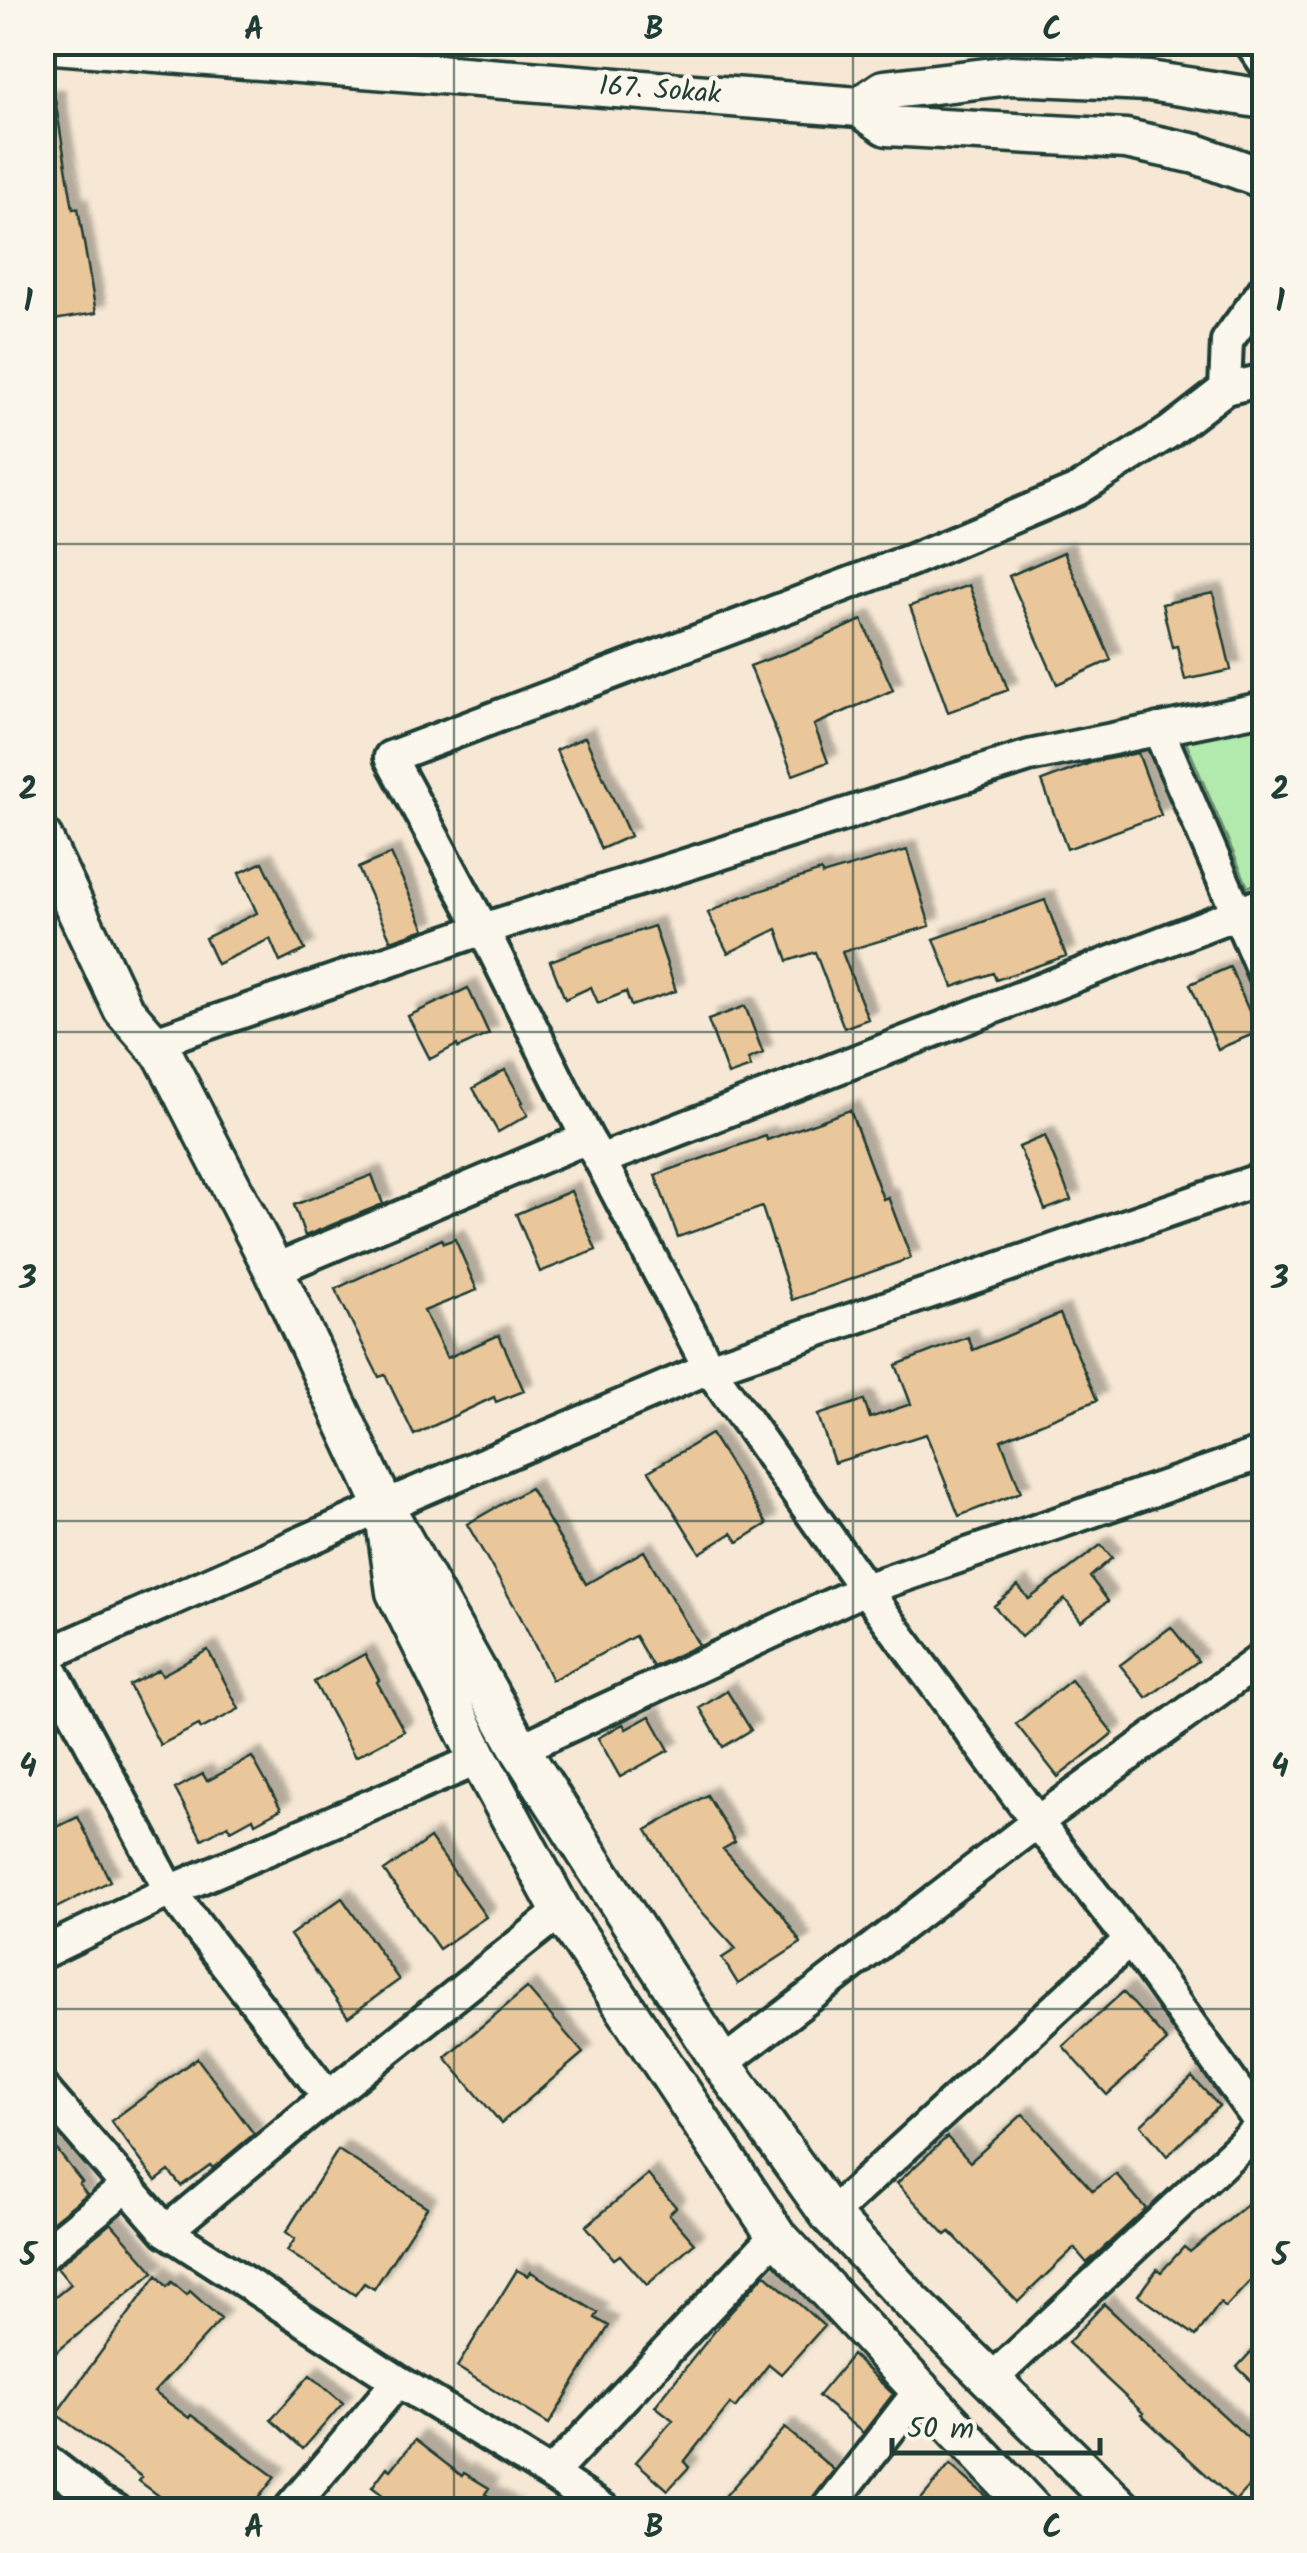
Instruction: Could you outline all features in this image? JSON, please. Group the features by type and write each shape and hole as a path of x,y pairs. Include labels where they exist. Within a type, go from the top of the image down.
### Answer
{"street":[{"path":"1250,42 1264,62"},
{"name":"167. Sokak","path":"42,43 859,107 887,126 1126,139 1196,154 1264,181"},
{"path":"859,107 884,90 1011,75 1149,80 1264,99"},
{"path":"1225,389 1227,341 1264,290"},
{"path":"992,2379 1264,2126 1130,1940 1037,1822 865,1589 709,1368 390,757 911,560 1077,490 1168,433 1225,389 1264,380"},
{"path":"152,1042 483,929 1029,756 1264,708"},
{"path":"1158,730 1251,908 1264,975"},
{"path":"42,837 123,1009 164,1056 274,1270 384,1506 520,1749 722,2064 830,2214 909,2299 1123,2510"},
{"path":"274,1270 1251,908"},
{"path":"328,2097 170,1891 43,1656 709,1368 1264,1178"},
{"path":"520,1749 865,1589 1262,1453"},
{"path":"384,1506 396,1592 478,1759 562,1911 776,2235 1032,2510"},
{"path":"722,2064 1037,1822 1264,1657"},
{"path":"42,1954 170,1891 478,1759"},
{"path":"166,2231 562,1911"},
{"path":"830,2214 1130,1940"},
{"path":"42,2088 166,2231 398,2382 605,2510"},
{"path":"42,2255 128,2186"},
{"path":"551,2474 776,2235"},
{"path":"289,2510 398,2382"},
{"path":"827,2510 920,2390"},
{"path":"42,2457 116,2510"}],"green space":[{"path":"1264,723 1264,880 1248,887 1185,740"}],"building":[{"path":"55,99 73,209 78,208 96,313 42,322 42,100"},
{"path":"1064,552 1111,660 1057,684 1009,576"},
{"path":"969,585 1008,690 948,712 910,606"},
{"path":"1213,593 1231,670 1185,680 1162,604"},
{"path":"862,620 893,690 814,725 828,762 793,775 750,666"},
{"path":"585,737 630,836 601,849 556,750"},
{"path":"1138,753 1161,815 1067,849 1042,781 1093,762"},
{"path":"907,850 930,926 842,952 868,1019 844,1028 815,952 788,961 777,929 728,953 708,913 738,898 821,871 822,875"},
{"path":"391,854 425,929 391,941 358,868"},
{"path":"263,862 305,950 280,962 270,939 217,964 205,938 257,913 239,873"},
{"path":"1045,900 1066,956 996,980 993,973 953,987 934,939"},
{"path":"654,926 676,991 631,1006 626,992 598,1003 591,987 565,999 550,961"},
{"path":"1230,967 1258,1032 1218,1049 1190,984"},
{"path":"468,988 489,1034 430,1059 408,1016"},
{"path":"745,1006 763,1053 748,1059 751,1067 728,1075 708,1020"},
{"path":"505,1070 528,1115 498,1132 473,1088"},
{"path":"850,1110 883,1199 888,1197 911,1258 792,1300 762,1207 678,1237 655,1175"},
{"path":"1045,1136 1071,1200 1045,1210 1019,1147"},
{"path":"372,1175 383,1204 305,1236 294,1205"},
{"path":"571,1191 596,1250 540,1272 516,1214"},
{"path":"442,1239 444,1243 455,1239 477,1290 424,1311 447,1358 499,1335 524,1391 496,1402 494,1397 414,1435 385,1375 379,1377 335,1289"},
{"path":"1060,1314 1097,1400 1001,1440 1021,1492 959,1516 926,1434 834,1463 818,1415 864,1400 870,1418 911,1404 896,1365 968,1337 973,1350"},
{"path":"711,1434 767,1524 738,1542 732,1533 700,1553 649,1471"},
{"path":"530,1488 586,1584 644,1551 699,1645 653,1667 635,1636 552,1680 467,1524"},
{"path":"1101,1545 1112,1558 1090,1577 1108,1601 1081,1621 1065,1599 1021,1637 994,1606 1018,1586 1029,1599"},
{"path":"1171,1627 1198,1661 1147,1698 1120,1665"},
{"path":"208,1650 239,1709 160,1745 129,1685 159,1670 162,1675"},
{"path":"365,1654 404,1731 355,1757 314,1682"},
{"path":"1071,1680 1113,1733 1058,1777 1016,1724"},
{"path":"727,1691 751,1730 723,1747 700,1708"},
{"path":"650,1716 669,1750 620,1777 598,1738 623,1724 626,1729"},
{"path":"252,1757 281,1809 255,1823 253,1818 231,1830 228,1825 202,1839 175,1789 203,1774 207,1781"},
{"path":"707,1795 735,1842 723,1849 782,1914 801,1943 738,1984 722,1958 736,1949 684,1892 647,1830"},
{"path":"78,1817 110,1881 42,1915 42,1834"},
{"path":"430,1838 486,1917 439,1949 384,1871"},
{"path":"342,1898 399,1980 348,2017 290,1935"},
{"path":"527,1988 583,2053 501,2123 445,2057"},
{"path":"1123,1992 1167,2041 1107,2095 1063,2046"},
{"path":"197,2058 254,2134 213,2168 210,2165 181,2186 169,2171 156,2181 111,2121"},
{"path":"1192,2077 1219,2106 1167,2156 1141,2125"},
{"path":"1023,2114 1093,2191 1116,2174 1146,2209 1087,2263 1074,2248 1018,2302 897,2183 947,2137 970,2162"},
{"path":"42,2131 87,2194 42,2230"},
{"path":"338,2150 427,2207 374,2289 364,2283 355,2295 287,2251 295,2239 286,2232"},
{"path":"648,2175 676,2207 669,2214 694,2243 647,2285 620,2255 614,2259 586,2226"},
{"path":"1264,2191 1264,2266 1225,2308 1220,2303 1196,2336 1138,2295 1157,2269 1161,2272 1184,2247 1190,2252"},
{"path":"111,2223 154,2272 42,2364 42,2308 71,2284 57,2267"},
{"path":"517,2270 528,2276 531,2272 598,2313 595,2318 609,2326 549,2424 457,2367"},
{"path":"765,2274 824,2326 781,2374 769,2364 735,2408 730,2404 684,2462 689,2467 668,2490 636,2462 673,2420 655,2406"},
{"path":"157,2275 167,2287 172,2282 187,2295 190,2291 221,2319 154,2392 275,2477 249,2510 178,2510 139,2481 142,2477 56,2414"},
{"path":"1104,2304 1264,2453 1264,2469 1235,2501 1068,2343"},
{"path":"1264,2338 1264,2393 1237,2367"},
{"path":"852,2355 893,2394 863,2433 818,2396"},
{"path":"310,2375 343,2403 303,2449 271,2420"},
{"path":"785,2428 834,2470 809,2508 713,2510"},
{"path":"415,2440 462,2476 464,2473 489,2488 485,2494 512,2510 440,2510 425,2501 418,2510 402,2510 372,2487"},
{"path":"950,2465 998,2506 1002,2510 912,2510"}]}
